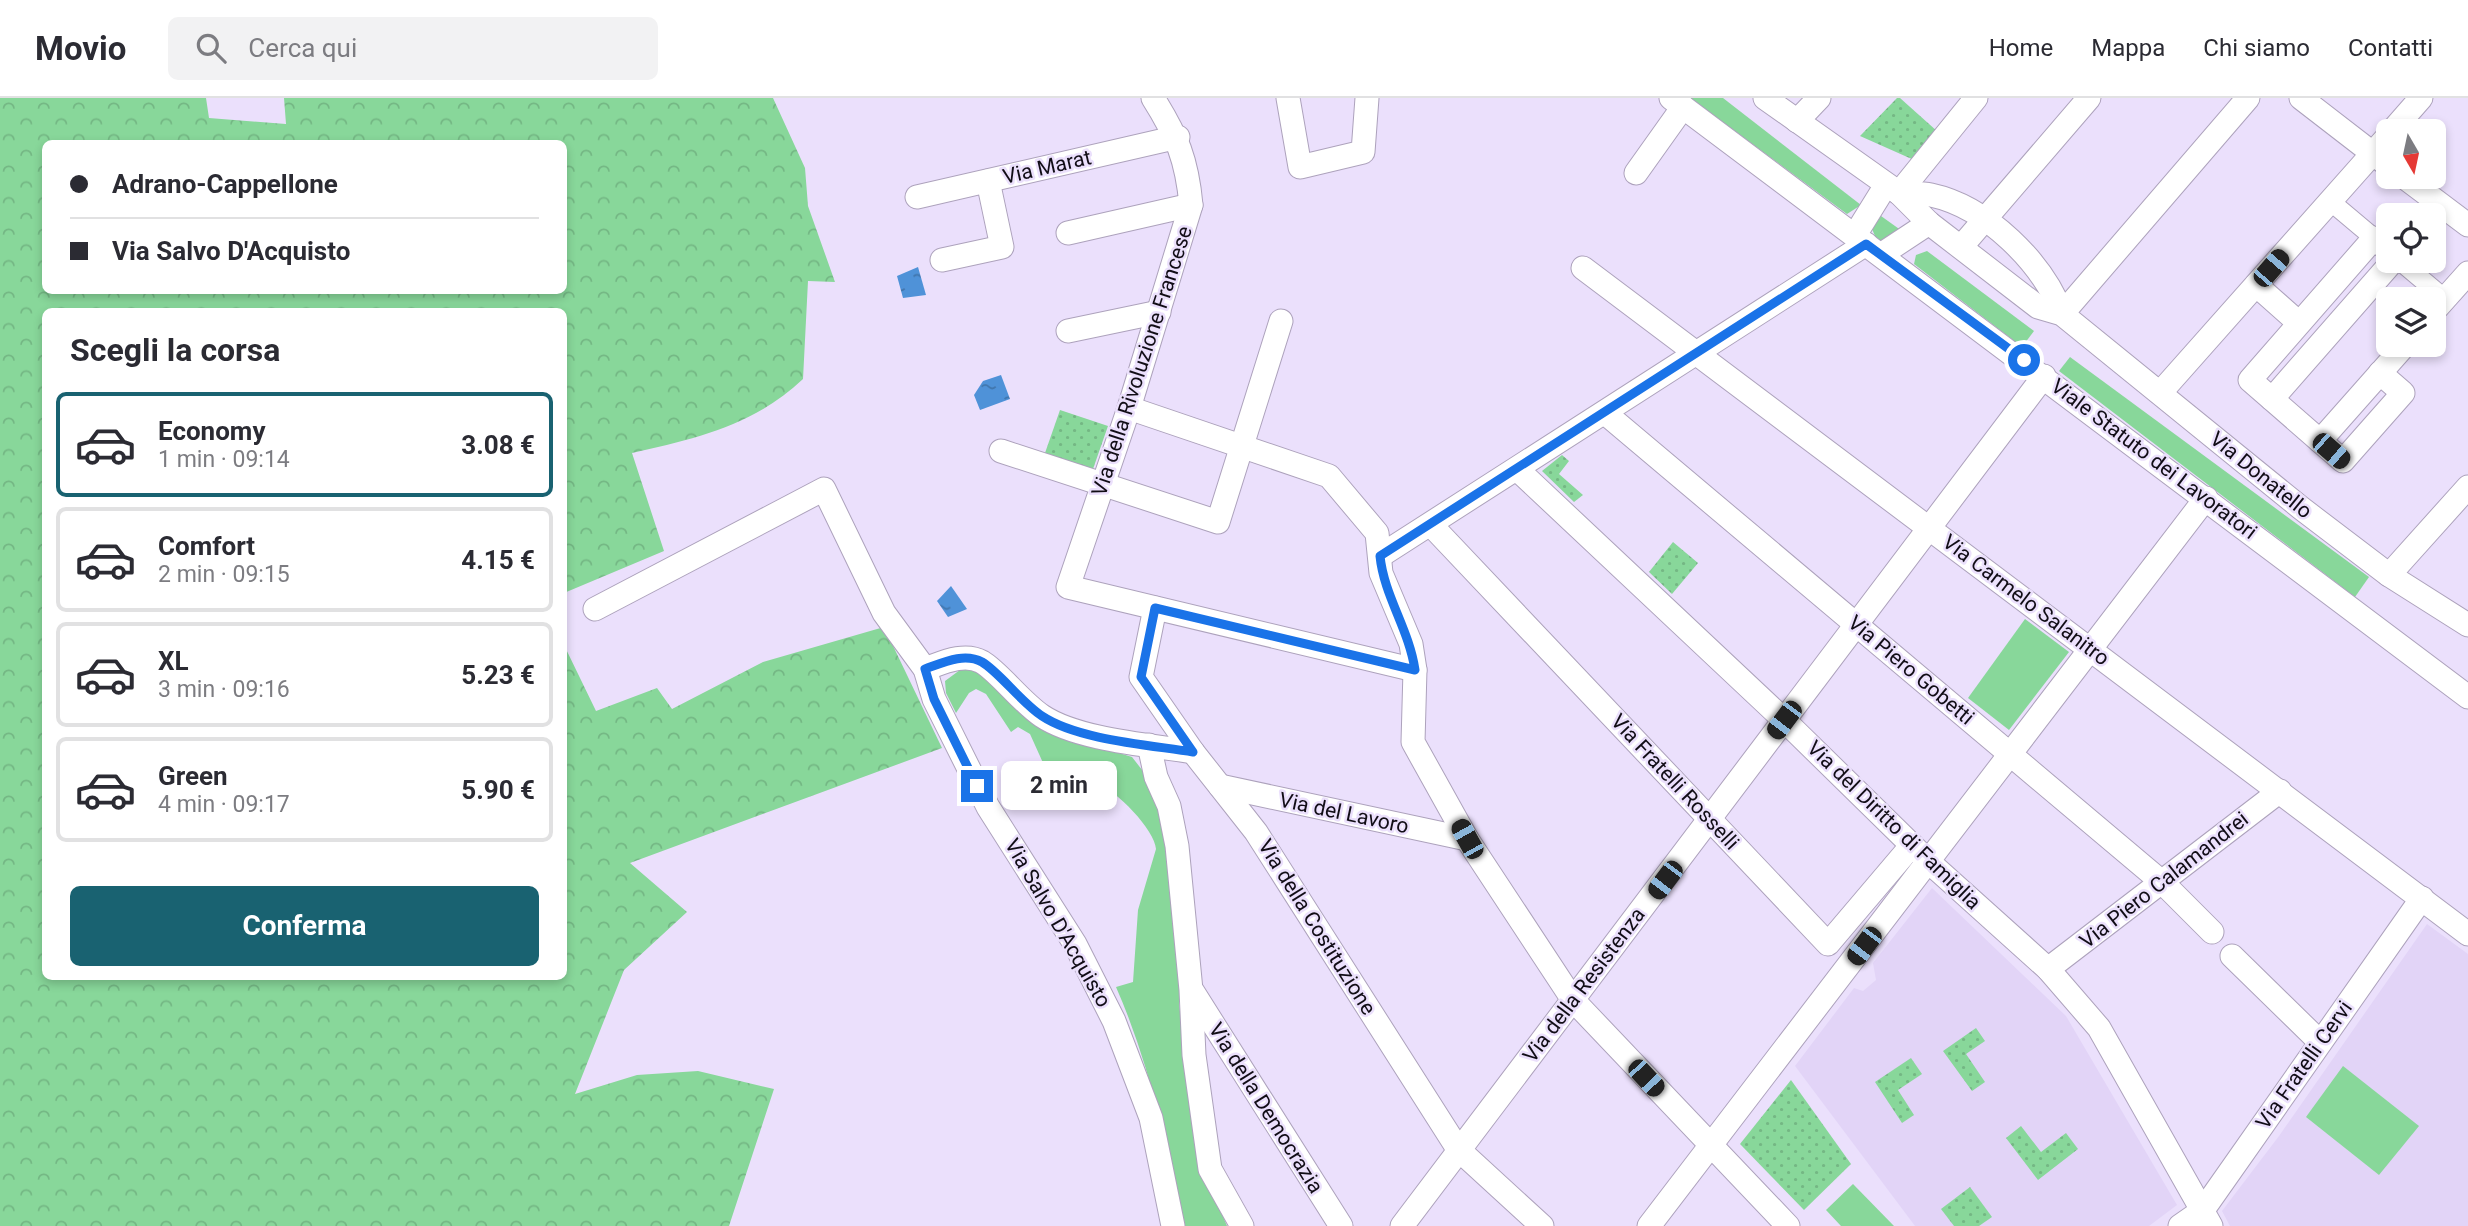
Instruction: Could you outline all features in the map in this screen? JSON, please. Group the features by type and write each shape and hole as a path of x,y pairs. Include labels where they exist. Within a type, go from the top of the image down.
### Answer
{"street":[{"name":"Via della Rivoluzione Francese","path":"1153,98 1178,137 1188,171 1191,205 1129,408 1068,587 1155,608"},
{"path":"1288,98 1300,167 1363,152 1367,98"},
{"path":"1765,98 1892,189 1928,223 2038,307 2062,314"},
{"path":"1797,121 1819,98"},
{"path":"1868,244 1892,189 1976,98"},
{"path":"1961,247 2089,98"},
{"path":"2062,314 2248,98"},
{"path":"2301,98 2376,155"},
{"path":"2402,119 2421,98"},
{"path":"1636,173 1677,103"},
{"name":"Viale Statuto dei Lavoratori","path":"1677,103 2468,697"},
{"name":"Via Marat","path":"917,197 1178,137"},
{"path":"2160,393 2330,201 2376,163"},
{"path":"942,261 1002,247 988,181"},
{"path":"1892,189 1943,199 1984,220 2035,266 2052,288 2062,314"},
{"path":"2420,189 2468,225"},
{"path":"2330,201 2376,241"},
{"path":"1068,233 1191,205"},
{"path":"1380,556 1432,526 1868,244 1928,223"},
{"path":"2376,250 2299,323 2250,380 2320,441 2394,357"},
{"name":"Via Carmelo Salanitro","path":"1583,268 2468,934"},
{"path":"2272,399 2382,273"},
{"path":"2411,273 2423,287"},
{"path":"2446,297 2468,273"},
{"path":"2256,285 2299,323"},
{"path":"1068,331 1159,312"},
{"name":"Via Donatello","path":"2062,314 2389,575 2468,625"},
{"path":"1001,451 1218,522 1281,321"},
{"name":"Via della Resistenza","path":"1402,1226 2044,376"},
{"path":"1129,408 1329,476 1377,533 1381,573 1411,644 1415,670 1413,742 1467,839 1573,1000 1704,1147 1788,1226"},
{"name":"Via Piero Gobetti","path":"1605,413 2163,883 2213,932"},
{"name":"Via del Diritto di Famiglia","path":"1518,470 1784,720 1929,862 2048,969 2099,1028 2207,1218"},
{"path":"2389,575 2468,487"},
{"name":"Via Salvo D'Acquisto","path":"595,609 824,489 884,613 925,669 934,699 988,807 1075,944 1114,1021 1151,1118 1172,1226"},
{"path":"1649,1226 1704,1147 1784,1052 2206,498"},
{"name":"Via Fratelli Rosselli","path":"1432,526 1828,944 1912,845"},
{"path":"1155,608 1415,670"},
{"name":"Via della Costituzione","path":"1155,608 1141,677 1193,752 1256,832 1458,1149 1542,1226"},
{"path":"925,669 968,658 982,662 1020,700 1045,718 1095,736 1193,752"},
{"path":"1149,745 1156,777 1169,806 1177,846 1191,990 1194,1055 1210,1169 1242,1226"},
{"name":"Via del Lavoro","path":"1220,786 1467,839"},
{"name":"Via Piero Calamandrei","path":"2048,969 2280,791"},
{"name":"Via Fratelli Cervi","path":"2180,1226 2207,1218 2320,1042 2422,898"},
{"path":"2232,956 2320,1042"},
{"name":"Via della Democrazia","path":"1191,990 1341,1226"}],"shaded area":[{"path":"1932,888 2066,1016 2177,1205 2149,1226 1915,1226 1795,1066 1854,988 1863,991 1876,980 1873,963"},
{"path":"2427,924 2468,954 2468,1226 2230,1226 2222,1211 2279,1136"}],"green space":[{"path":"0,98 206,98 209,118 286,124 284,98 773,98 805,168 808,206 835,282 808,281 803,379 765,408 744,419 701,436 632,453 664,551 567,592 567,308 42,308 42,980 567,980 567,651 596,711 657,688 672,709 763,662 884,627 942,748 630,863 687,912 624,970 575,1094 637,1075 698,1071 774,1089 729,1226 0,1226"},
{"path":"1690,98 1723,98 1861,205 1847,214"},
{"path":"1897,98 1938,132 1914,160 1860,136"},
{"path":"1881,216 1902,231 1885,245 1872,229"},
{"path":"1927,251 2034,331 2022,347 1914,264 1916,255"},
{"path":"2070,357 2369,577 2355,597 2059,371"},
{"path":"1060,410 1108,426 1093,469 1045,453"},
{"path":"1562,455 1569,461 1559,474 1583,495 1574,502 1542,471"},
{"path":"1673,542 1698,563 1672,594 1649,572"},
{"path":"2025,619 2069,652 2009,730 1968,698"},
{"path":"964,667 987,676 1044,730 1132,757 1153,784 1179,912 1179,1004 1199,1158 1227,1226 1184,1226 1148,1075 1116,987 1133,982 1138,910 1156,849 1154,841 1133,812 1106,788 1093,783 1053,785 1030,734 1018,727 1011,732 986,694 976,689 969,693 956,713 946,693 945,681"},
{"path":"1976,1028 1985,1041 1966,1054 1985,1082 1972,1091 1943,1051"},
{"path":"1911,1058 1922,1074 1898,1090 1914,1115 1902,1123 1875,1082"},
{"path":"2343,1066 2419,1126 2379,1175 2306,1117"},
{"path":"1791,1080 1851,1164 1804,1210 1740,1144"},
{"path":"2021,1126 2041,1152 2066,1133 2078,1149 2038,1180 2006,1138"},
{"path":"1853,1184 1894,1226 1841,1226 1826,1210"},
{"path":"1970,1187 1992,1217 1979,1226 1954,1226 1941,1209"}],"water":[{"path":"918,267 926,295 903,298 897,276"},
{"path":"1001,375 1010,399 980,410 974,395 983,381"},
{"path":"951,586 967,609 948,617 937,601"}],"route":[{"path":"977,786 934,699 925,669 952,660 968,658 982,662 1020,700 1045,718 1095,736 1193,752 1141,677 1155,608 1415,670 1411,644 1381,573 1380,556 1432,526 1866,244 2024,360"}]}
